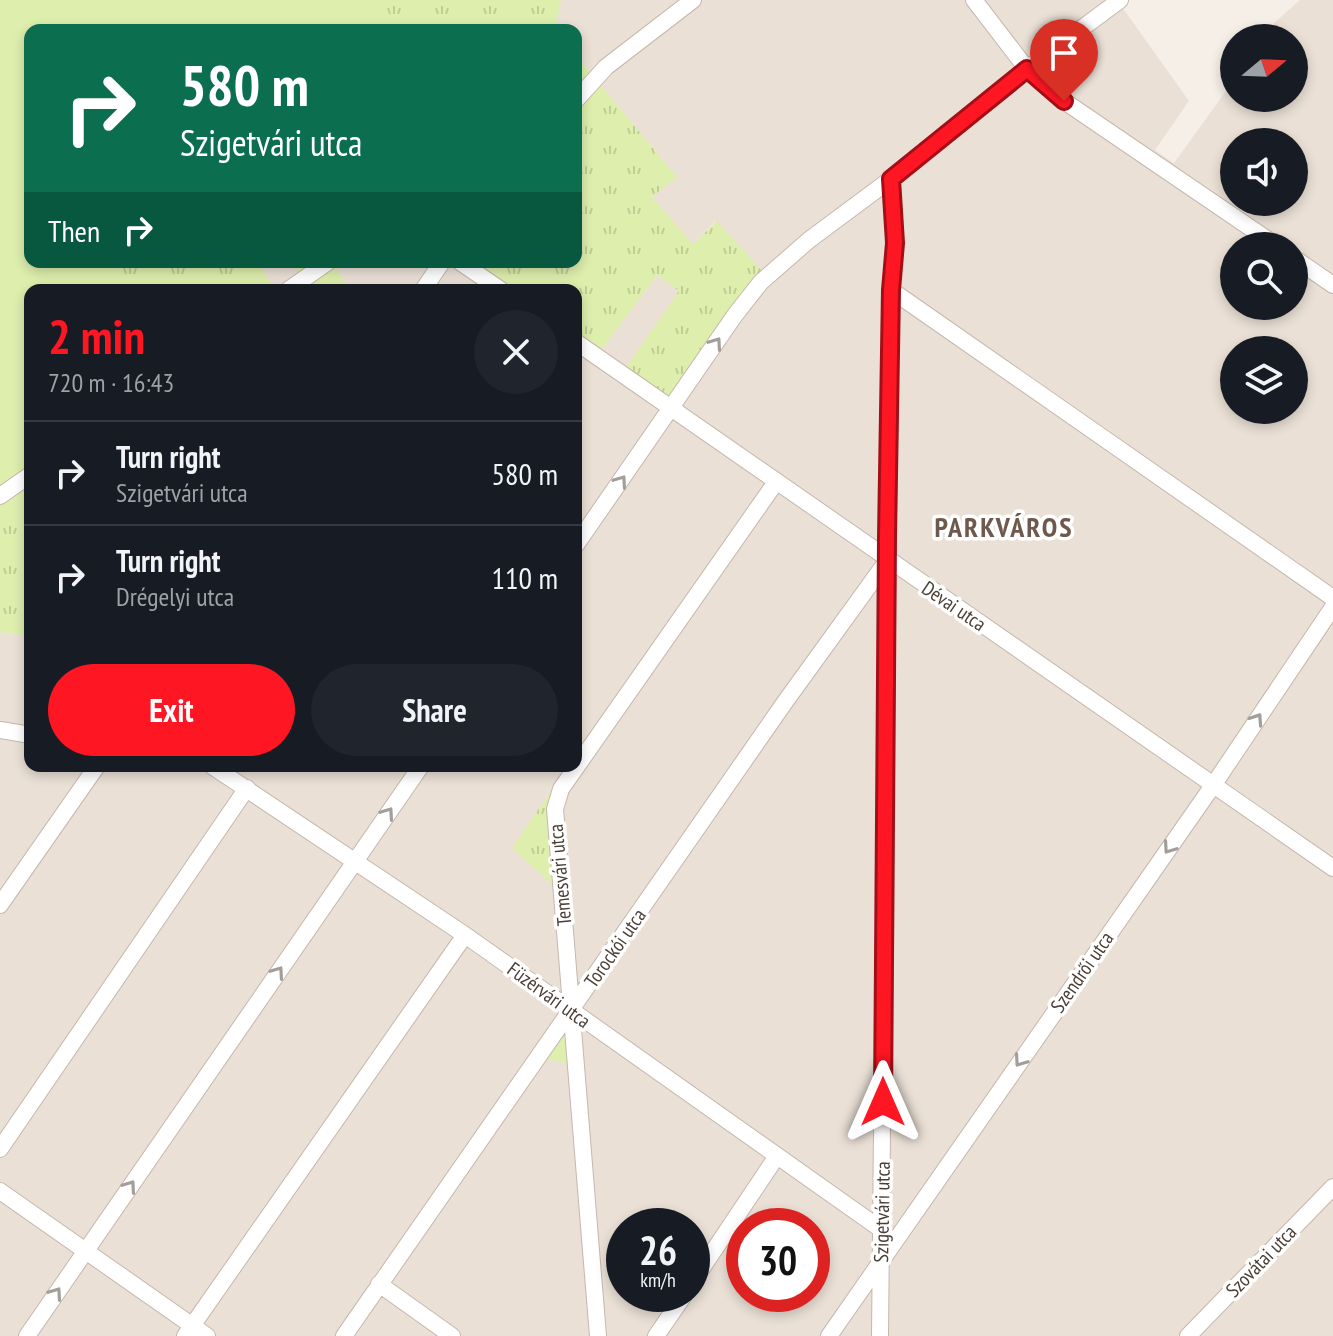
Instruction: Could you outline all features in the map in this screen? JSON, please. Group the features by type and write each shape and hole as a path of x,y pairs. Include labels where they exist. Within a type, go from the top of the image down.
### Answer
{"street":[{"path":"582,93 606,67 693,0"},
{"path":"974,0 1027,69 1064,101 1256,232"},
{"path":"582,536 761,282 809,240 1120,0"},
{"name":"Szigetvári utca","path":"880,1336 887,561 891,290 895,243 891,179"},
{"path":"297,284 319,268"},
{"path":"469,268 492,284"},
{"path":"1308,268 1333,285"},
{"path":"891,290 1333,598"},
{"name":"Dévai utca","path":"582,346 887,561 1333,868"},
{"path":"0,496 24,479"},
{"name":"Temesvári utca","path":"582,759 776,482"},
{"name":"Torockói utca","path":"344,1336 776,715 887,561"},
{"name":"Szendrői utca","path":"829,1336 1214,784 1333,607"},
{"path":"0,730 24,734"},
{"path":"0,905 93,772"},
{"name":"Füzérvári utca","path":"222,772 465,935 882,1230"},
{"path":"27,1336 417,772"},
{"name":"Temesvári utca","path":"573,772 561,789 555,820 598,1336"},
{"path":"0,1149 247,788"},
{"path":"188,1331 465,935"},
{"path":"710,1256 777,1156"},
{"name":"Szovátai utca","path":"1188,1336 1333,1187"},
{"path":"0,1191 86,1250 188,1331 207,1336"},
{"path":"379,1284 452,1336"},
{"path":"656,1336 673,1312"}],"shaded area":[{"path":"561,0 1117,0 1189,101 1155,150 1174,163 1220,99 1220,112 1308,112 1308,24 1273,24 1300,0 1333,0 1333,1336 0,1336 0,632 24,635 24,772 582,772 582,340 600,352 657,275 679,291 672,402 716,221 693,244 652,197 677,177 582,62 582,24 555,24"},
{"path":"261,268 296,268 301,275 286,284 272,284"},
{"path":"336,268 479,268 501,284 346,284"}],"green space":[{"path":"0,0 384,0 392,24 24,24 24,268 98,268 92,272 101,284 24,284 24,466 0,484"},
{"path":"116,0 561,0 556,24 73,24"},
{"path":"582,62 677,177 652,197 693,244 717,221 764,273 672,402 625,369 679,291 657,275 600,352 582,340 582,284 501,284 479,268 582,268"},
{"path":"0,77 24,225 24,268 261,268 272,284 24,284 24,635 0,632"},
{"path":"295,268 336,268 346,284 288,284 300,275"},
{"path":"551,791 557,795 555,887 512,848"},
{"path":"560,1037 566,1038 571,1065 542,1057"}],"district":[{"name":"PARKVÁROS","path":"1004,526"}],"route":[{"path":"883,1102 887,537 891,290 895,243 891,179 1027,69 1064,101"}]}
